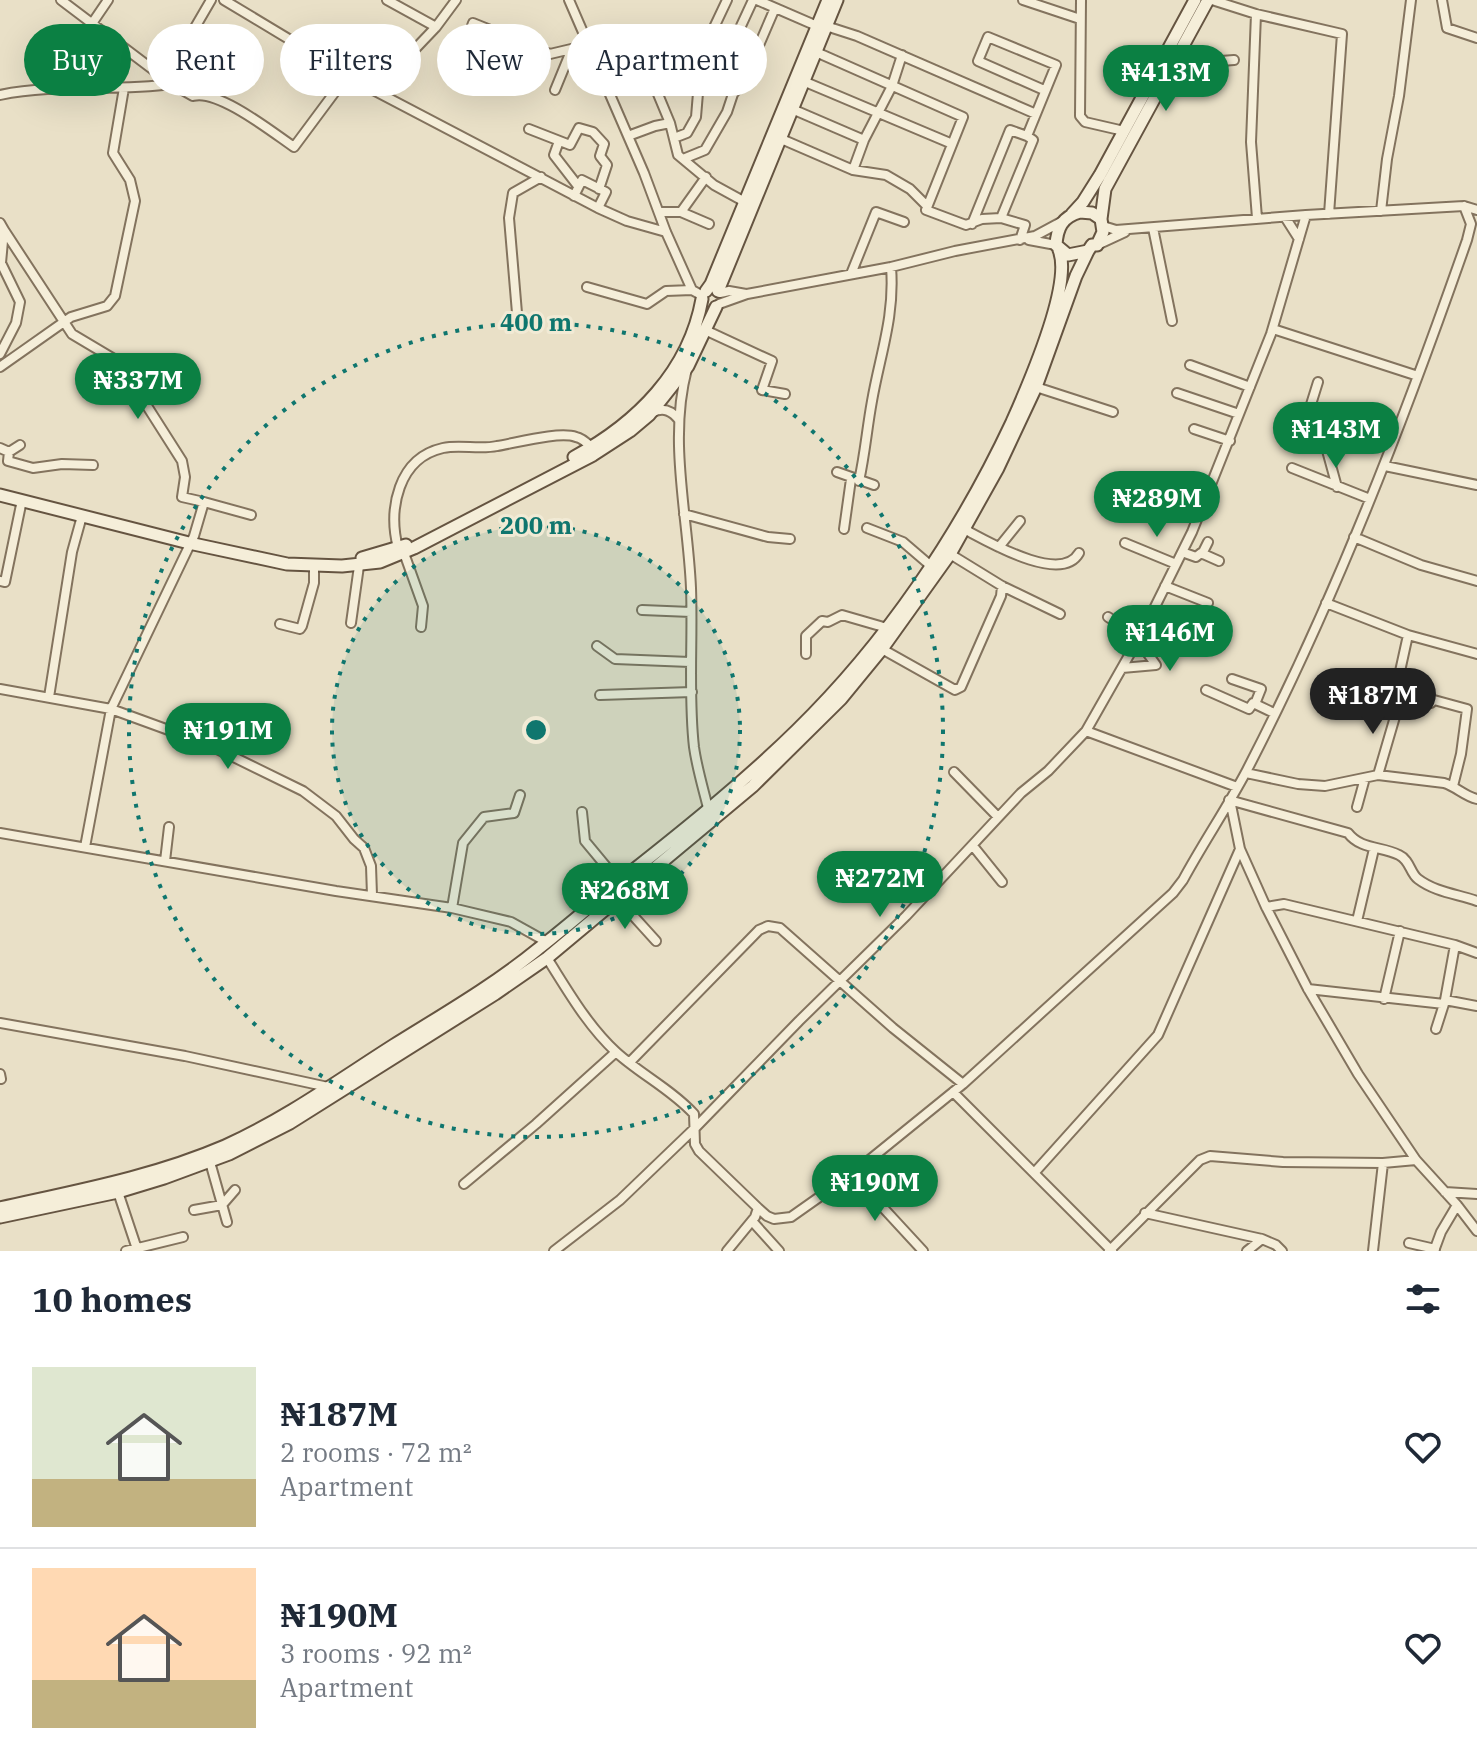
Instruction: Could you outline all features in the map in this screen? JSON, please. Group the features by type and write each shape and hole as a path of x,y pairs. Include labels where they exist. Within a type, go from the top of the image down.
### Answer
{"main road":[{"path":"0,487 272,561 314,566 359,566 380,562 591,447 639,412 678,365 816,52 828,0"},
{"path":"0,495 82,516 288,557 328,560 363,558 401,550 593,455 649,415 688,366 705,330 709,296 745,202 821,26 837,0"},
{"path":"0,1217 118,1192 210,1162 319,1107 547,958 618,899 800,728 887,628 931,566 986,476 1023,398 1058,296 1063,262 1057,247 1067,218 1089,193 1195,0"},
{"path":"0,1208 131,1179 196,1157 254,1131 460,1003 547,942 619,882 753,786 822,720 882,649 950,554 998,468 1036,387 1076,276 1102,222 1105,189 1210,0"},
{"path":"1067,218 1087,212 1102,222"},
{"path":"1057,247 1073,256 1092,248"}],"street":[{"path":"61,0 90,24"},
{"path":"92,24 108,0"},
{"path":"198,24 211,0"},
{"path":"224,0 280,33"},
{"path":"387,0 436,27"},
{"path":"421,43 456,0"},
{"path":"569,0 579,24"},
{"path":"716,24 727,0"},
{"path":"743,24 755,0 902,55 927,69 1036,114"},
{"path":"1023,0 1080,19"},
{"path":"1081,0 1080,116 1085,122 1124,131"},
{"path":"1210,0 1342,34 1329,214"},
{"path":"1381,211 1411,0"},
{"path":"1442,0 1447,28 1477,38"},
{"path":"767,27 775,8"},
{"path":"1256,14 1251,142 1257,218"},
{"path":"1027,136 1056,65 988,37 978,61 1044,90"},
{"path":"816,52 963,117 950,143 926,210 972,224 982,219 1001,218 1025,225 1020,240"},
{"path":"853,170 864,140 892,86 902,55"},
{"path":"1176,58 1208,62 1234,60"},
{"path":"555,90 567,61"},
{"path":"674,138 687,133 696,117 699,81 691,74 645,63 670,123 678,155 714,185 745,202"},
{"path":"803,81 950,143"},
{"path":"0,95 24,92"},
{"path":"0,367 71,317 107,306 115,296 135,201 130,180 113,153 123,96"},
{"path":"210,96 294,147 332,96"},
{"path":"385,96 598,208 627,221 666,232"},
{"path":"610,96 666,232 709,296"},
{"path":"683,159 705,150 727,112 732,96"},
{"path":"792,109 864,140"},
{"path":"628,136 670,123"},
{"path":"529,129 570,145 579,128 593,132 604,144 600,156 607,165 599,189"},
{"path":"972,224 1010,130 1033,140 1001,218"},
{"path":"779,138 853,170 886,175 910,189 926,205"},
{"path":"559,141 554,155 578,186"},
{"path":"517,313 509,218 513,193 541,177"},
{"path":"681,212 706,177"},
{"path":"574,196 582,180 606,192 598,208"},
{"path":"547,958 582,1014 616,1052 694,1114 694,1138 699,1151 758,1208 774,1219 791,1217 852,1174 963,1084 1173,893 1246,773 1326,603 1385,466 1467,240 1471,224 1464,206"},
{"path":"1102,222 1116,230 1464,206 1477,210"},
{"path":"659,212 681,212 709,224"},
{"path":"851,274 876,212 904,222"},
{"path":"554,1251 620,1200 696,1127 906,916 1021,793 1048,771 1086,731 1144,629 1182,552 1230,441 1273,329 1306,215"},
{"path":"1285,217 1299,240"},
{"path":"587,287 647,304 666,291 709,296 729,291 747,294 1020,240 1035,236 1067,218"},
{"path":"2,227 72,334 119,362 182,461 185,477 182,497 251,515"},
{"path":"0,354 16,323 20,302 1,263 2,227"},
{"path":"1092,248 1116,235 1141,228"},
{"path":"1153,228 1172,321"},
{"path":"1020,240 1057,247"},
{"path":"844,529 867,443 872,402 886,345 893,287 891,267"},
{"path":"1273,329 1418,376"},
{"path":"705,330 772,361 762,390 785,394"},
{"path":"1190,365 1250,387"},
{"path":"688,366 680,398 680,421 691,612 694,746 710,815"},
{"path":"1318,382 1303,430 1323,436 1337,487"},
{"path":"1036,387 1113,412"},
{"path":"1177,393 1239,414"},
{"path":"649,415 665,409 674,413 680,421"},
{"path":"1194,429 1230,441"},
{"path":"421,627 423,606 392,520 395,502 412,466 426,453 446,447 482,449 573,436 591,447"},
{"path":"20,445 5,450 8,461 33,468 62,464 93,465"},
{"path":"1385,466 1477,485"},
{"path":"1292,468 1370,499"},
{"path":"837,472 874,485"},
{"path":"0,581 5,582 22,500"},
{"path":"85,847 111,709 191,539 204,502"},
{"path":"684,514 768,537 790,539"},
{"path":"49,697 72,552 82,516"},
{"path":"999,547 1020,521"},
{"path":"867,528 903,542 931,566"},
{"path":"964,529 1022,558 1066,564 1075,561 1079,553"},
{"path":"1354,537 1421,565 1477,581"},
{"path":"1182,552 1196,557 1202,554 1208,542"},
{"path":"1125,543 1176,564"},
{"path":"950,554 1002,586 1060,614"},
{"path":"1202,554 1219,561"},
{"path":"280,624 300,629 302,626 314,583 314,566"},
{"path":"351,623 359,566"},
{"path":"882,649 955,690 961,687 1001,596 1002,586"},
{"path":"1165,586 1208,603"},
{"path":"1326,603 1408,635 1477,654"},
{"path":"642,610 691,612"},
{"path":"806,654 806,636 822,621 828,622 842,615 887,628"},
{"path":"1108,617 1138,638 1156,665 1122,668"},
{"path":"1378,775 1399,703 1395,694 1408,635"},
{"path":"597,646 615,659 690,662"},
{"path":"1206,690 1249,709 1255,704 1261,689 1232,679"},
{"path":"0,689 111,709 237,758 321,803 364,848 371,866 372,895"},
{"path":"600,695 692,692"},
{"path":"1395,694 1467,709 1453,786"},
{"path":"1255,704 1274,713"},
{"path":"1086,731 1237,787"},
{"path":"954,772 998,817"},
{"path":"1246,773 1298,784 1325,786 1378,775 1453,786 1463,795 1477,799"},
{"path":"1357,807 1365,778"},
{"path":"452,908 463,843 484,817 514,813 520,795"},
{"path":"1229,800 1240,849 1308,989 1364,1083 1416,1160 1477,1231"},
{"path":"1229,800 1348,833 1374,849 1400,855 1415,877 1432,888 1477,901"},
{"path":"582,812 585,841 619,882"},
{"path":"165,861 169,827"},
{"path":"0,833 452,908 511,922 547,942"},
{"path":"973,846 1002,882"},
{"path":"1035,1172 1158,1035 1240,849"},
{"path":"1357,921 1374,849"},
{"path":"618,899 656,941"},
{"path":"1266,907 1284,904 1477,953"},
{"path":"629,1063 764,927 780,928 838,982 963,1084"},
{"path":"1384,999 1400,931"},
{"path":"1436,1029 1455,945"},
{"path":"1308,989 1477,1006"},
{"path":"0,1023 185,1056 328,1087"},
{"path":"464,1184 616,1052"},
{"path":"953,1092 1110,1250 1200,1160 1210,1156 1283,1162 1383,1163 1416,1160"},
{"path":"210,1162 227,1222"},
{"path":"1373,1251 1383,1163"},
{"path":"852,1174 923,1251"},
{"path":"194,1210 222,1205 235,1190"},
{"path":"118,1192 137,1249"},
{"path":"1444,1192 1477,1194"},
{"path":"1409,1243 1435,1250 1441,1232 1457,1205"},
{"path":"727,1251 752,1221 758,1208"},
{"path":"1145,1213 1262,1239 1282,1251"},
{"path":"752,1221 779,1251"},
{"path":"126,1251 183,1237"},
{"path":"1247,1251 1262,1239"}]}
